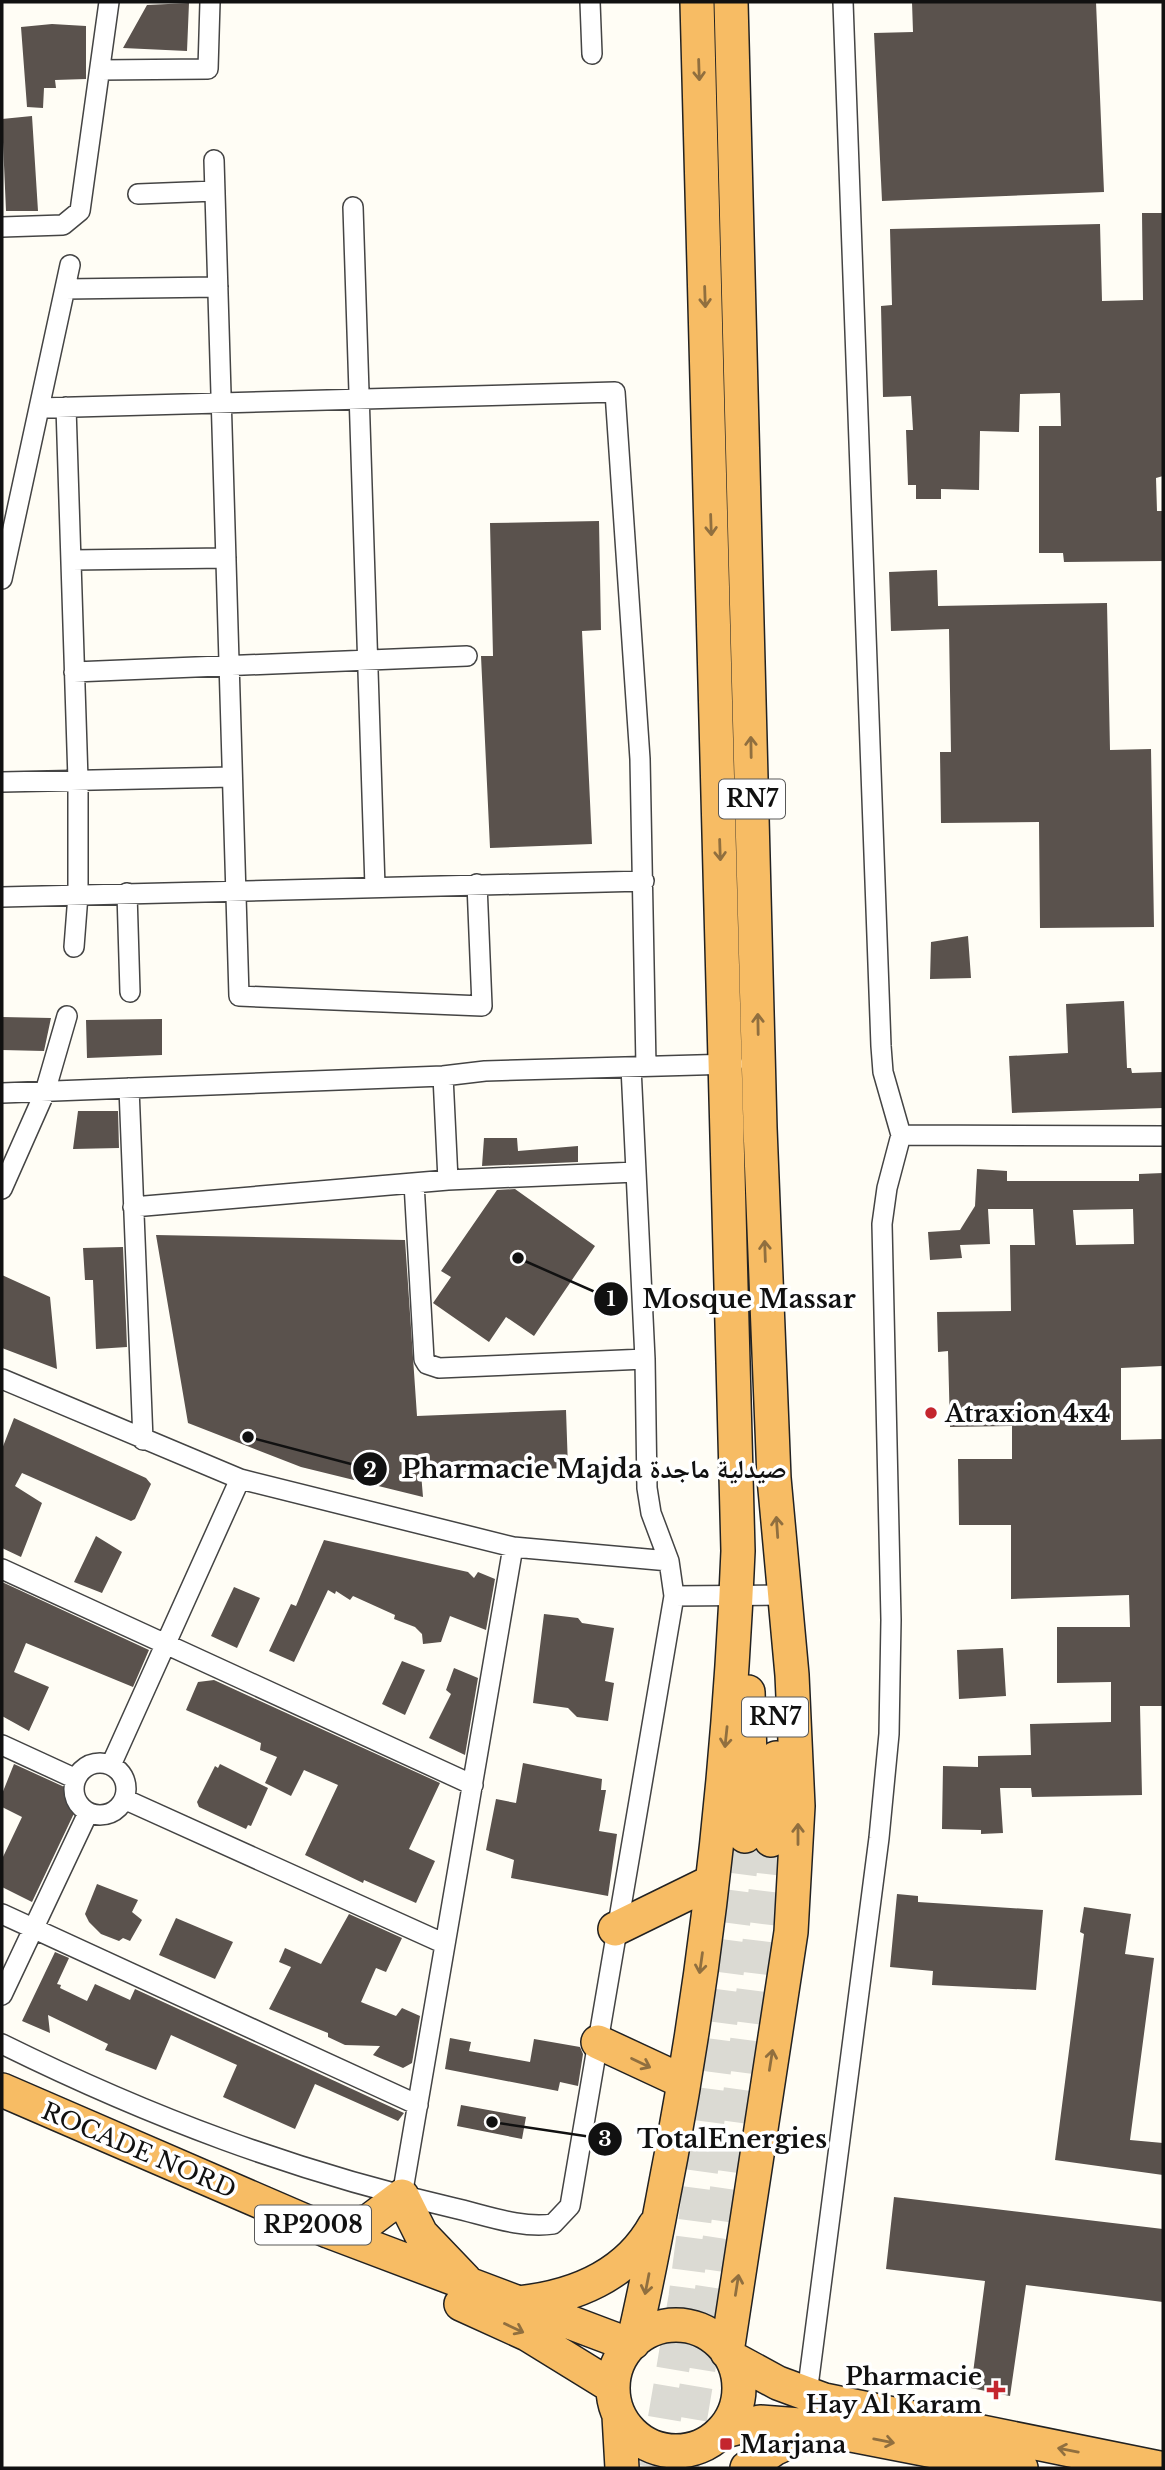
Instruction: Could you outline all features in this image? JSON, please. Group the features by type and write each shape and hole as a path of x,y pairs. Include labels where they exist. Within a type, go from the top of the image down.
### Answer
{"highway":[{"name":"RN7","path":"697,2 737,1484 736,1596 758,1838 775,1802 775,1684 783,1595 774,1478 759,1063 731,2"},
{"path":"716,2446 731,2420 738,2398 737,2374 730,2355 795,1891 798,1849 797,1741 783,1595"},
{"path":"622,2468 616,2401 618,2365 631,2344 660,2217 684,2082 711,1882 732,1686 736,1596"},
{"path":"615,1930 711,1882"},
{"path":"598,2042 684,2082"},
{"name":"ROCADE NORD","path":"2,2090 328,2231 475,2289 631,2344"},
{"name":"ROCADE NORD","path":"2,2107 498,2320 565,2354 616,2401"},
{"path":"328,2231 369,2221 402,2196 421,2234 475,2289"},
{"path":"519,2303 562,2296 604,2278 635,2252 660,2217"},
{"path":"631,2344 654,2329 684,2326 712,2336 730,2355 807,2394 854,2407 1158,2468"},
{"path":"616,2401 638,2438 666,2450 716,2446 760,2422 820,2428 1021,2468"},
{"path":"747,2468 774,2449 820,2428"}],"street":[{"path":"2,227 63,225 80,211 109,2"},
{"path":"100,70 208,69 210,2"},
{"path":"590,2 592,54"},
{"path":"807,2394 879,1838 889,1734 890,1606 882,1224 887,1188 901,1135 883,1072 881,1046 844,2"},
{"path":"214,160 239,996 482,1006 477,884"},
{"path":"138,194 215,191"},
{"path":"352,207 375,887"},
{"path":"2,579 70,265"},
{"path":"65,289 218,287"},
{"path":"2,2044 67,2076 223,2141 289,2165 402,2196 529,2225 553,2224 563,2217 570,2206 674,1596 669,1561 651,1513 647,1488 645,1359 636,1172 644,881 633,636 615,392 39,408"},
{"path":"66,407 78,780 78,895 74,947"},
{"path":"72,560 226,558"},
{"path":"74,672 467,656"},
{"path":"2,782 232,777"},
{"path":"2,897 644,881"},
{"path":"127,893 130,992"},
{"path":"2,1189 44,1092 66,1016"},
{"path":"2,1093 443,1076 485,1071 759,1063"},
{"path":"443,1076 448,1180"},
{"path":"129,1088 143,1440"},
{"path":"901,1135 1163,1136"},
{"path":"133,1207 448,1180 636,1172"},
{"path":"414,1183 424,1359 427,1364 439,1368 645,1359"},
{"path":"2,1379 240,1479 513,1548 669,1561"},
{"path":"111,1765 240,1479"},
{"path":"402,2196 513,1548"},
{"path":"2,1569 473,1785"},
{"path":"674,1596 783,1595"},
{"path":"2,1745 75,1779"},
{"path":"103,1763 111,1765 125,1783 124,1799 120,1806 105,1815 88,1813 74,1794 75,1779 86,1766 103,1763"},
{"path":"124,1799 445,1944"},
{"path":"2,1995 88,1813"},
{"path":"2,1914 418,2105"}],"building":[{"path":"912,2 1096,2 1104,192 882,201 874,33 913,32"},
{"path":"189,3 187,51 123,48 147,5"},
{"path":"52,24 86,26 86,79 55,80 56,88 44,88 43,108 27,107 21,27"},
{"path":"32,116 38,211 6,211 2,119"},
{"path":"1142,213 1163,213 1163,476 1156,478 1157,511 1163,511 1163,561 1064,562 1063,553 1039,553 1039,426 1061,426 1060,393 1020,394 1019,432 980,431 979,490 941,489 941,499 916,499 916,485 908,485 906,430 913,430 911,396 883,397 881,306 892,305 890,229 1100,224 1102,301 1143,300"},
{"path":"599,521 601,630 582,631 592,844 490,848 481,656 493,656 490,523"},
{"path":"937,570 938,606 1107,603 1110,750 1151,749 1154,927 1040,928 1039,822 941,823 940,752 951,752 949,629 891,631 889,572"},
{"path":"968,936 971,978 930,979 931,942"},
{"path":"1124,1001 1127,1068 1131,1068 1132,1073 1163,1072 1163,1108 1012,1113 1009,1056 1068,1053 1066,1004"},
{"path":"2,1017 51,1018 44,1051 2,1050"},
{"path":"162,1019 162,1055 87,1058 86,1020"},
{"path":"78,1111 118,1111 119,1148 73,1149"},
{"path":"484,1138 517,1138 518,1151 578,1146 578,1162 482,1166"},
{"path":"977,1169 1007,1171 1007,1181 1139,1181 1139,1174 1163,1173 1162,1366 1121,1368 1121,1440 1163,1439 1163,1706 1140,1706 1142,1795 1032,1797 1031,1788 1000,1788 1003,1833 981,1834 981,1830 942,1829 943,1766 978,1767 978,1756 1031,1755 1030,1724 1111,1722 1111,1682 1057,1683 1057,1627 1130,1627 1129,1595 1011,1599 1011,1525 959,1525 958,1459 1012,1459 1012,1426 950,1427 948,1351 938,1352 937,1312 1011,1311 1010,1245 1035,1245 1033,1209 988,1209 990,1244 960,1245 962,1258 930,1260 928,1232 960,1230 975,1206","holes":["1133,1209 1134,1244 1076,1245 1073,1210"]},
{"path":"515,1189 595,1246 534,1336 506,1317 489,1342 433,1303 451,1277 441,1271 497,1190"},
{"path":"156,1235 405,1240 417,1416 566,1410 568,1468 421,1473 423,1497 301,1467 188,1423"},
{"path":"123,1247 127,1347 96,1349 93,1280 85,1280 83,1248"},
{"path":"2,1275 50,1297 57,1369 2,1348"},
{"path":"14,1418 146,1478 151,1484 135,1519 131,1521 22,1473 15,1486 42,1503 21,1557 2,1548 2,1449"},
{"path":"96,1536 122,1552 102,1593 74,1582"},
{"path":"324,1540 468,1572 474,1578 478,1572 495,1579 486,1630 450,1616 441,1642 423,1644 422,1634 415,1627 394,1619 395,1615 353,1596 350,1600 336,1591 335,1594 328,1590 294,1662 269,1651 291,1604 296,1606"},
{"path":"2,1582 149,1650 133,1687 26,1643 14,1672 49,1687 29,1731 2,1716"},
{"path":"234,1587 260,1598 237,1648 211,1636"},
{"path":"544,1614 578,1618 582,1623 614,1628 605,1681 614,1683 608,1721 577,1717 568,1708 533,1703"},
{"path":"1003,1648 1006,1696 959,1699 957,1650"},
{"path":"402,1661 425,1670 405,1715 382,1704"},
{"path":"454,1668 478,1678 465,1755 429,1738 451,1694 446,1690"},
{"path":"214,1680 440,1783 409,1849 435,1861 416,1903 364,1880 363,1883 305,1855 338,1785 304,1770 291,1796 265,1783 277,1757 260,1750 261,1743 186,1710 198,1682"},
{"path":"523,1763 602,1779 601,1790 606,1790 599,1831 617,1834 608,1896 511,1878 514,1860 486,1850 496,1799 516,1803"},
{"path":"14,1764 71,1790 77,1807 32,1902 2,1887 2,1859 22,1817 2,1807 2,1794"},
{"path":"220,1764 268,1788 251,1826 248,1825 246,1829 199,1807 197,1802 215,1766 218,1768"},
{"path":"97,1884 138,1900 132,1912 142,1920 130,1941 123,1938 119,1941 101,1934 89,1922 85,1914"},
{"path":"897,1894 918,1896 918,1902 1043,1910 1036,1990 932,1985 933,1971 890,1967"},
{"path":"1084,1907 1131,1914 1125,1954 1154,1958 1130,2140 1163,2143 1163,2175 1055,2160 1084,1934 1080,1932"},
{"path":"349,1914 402,1938 386,1972 376,1968 361,2002 396,2016 402,2008 420,2016 412,2063 403,2068 373,2055 380,2046 345,2045 328,2037 328,2033 269,2009 291,1967 279,1962 285,1948 321,1964"},
{"path":"176,1918 233,1942 215,1979 159,1955"},
{"path":"55,1952 69,1958 57,1984 87,2001 95,1984 130,2000 135,1989 404,2113 398,2121 315,2084 295,2129 223,2097 237,2065 171,2035 156,2070 105,2050 108,2044 48,2015 50,2033 22,2021"},
{"path":"450,2038 471,2042 469,2051 530,2062 534,2039 580,2047 583,2054 578,2086 560,2082 558,2091 445,2069"},
{"path":"461,2105 526,2117 522,2139 457,2126"},
{"path":"894,2197 1163,2229 1163,2302 1026,2285 1010,2396 971,2388 985,2281 886,2269"}],"tunnel":[{"path":"656,2468 685,2297 745,1836"},
{"path":"682,2468 731,2154 771,1840"}],"place":[{"name":"Mosque Massar","path":"518,1258"},
{"name":"Atraxion 4x4","path":"931,1413"},
{"name":"Pharmacie Majda صيدلية ماجدة","path":"248,1437"},
{"name":"TotalEnergies","path":"492,2122"},
{"name":"Pharmacie Hay Al Karam","path":"996,2390"},
{"name":"Marjana","path":"726,2444"}]}
